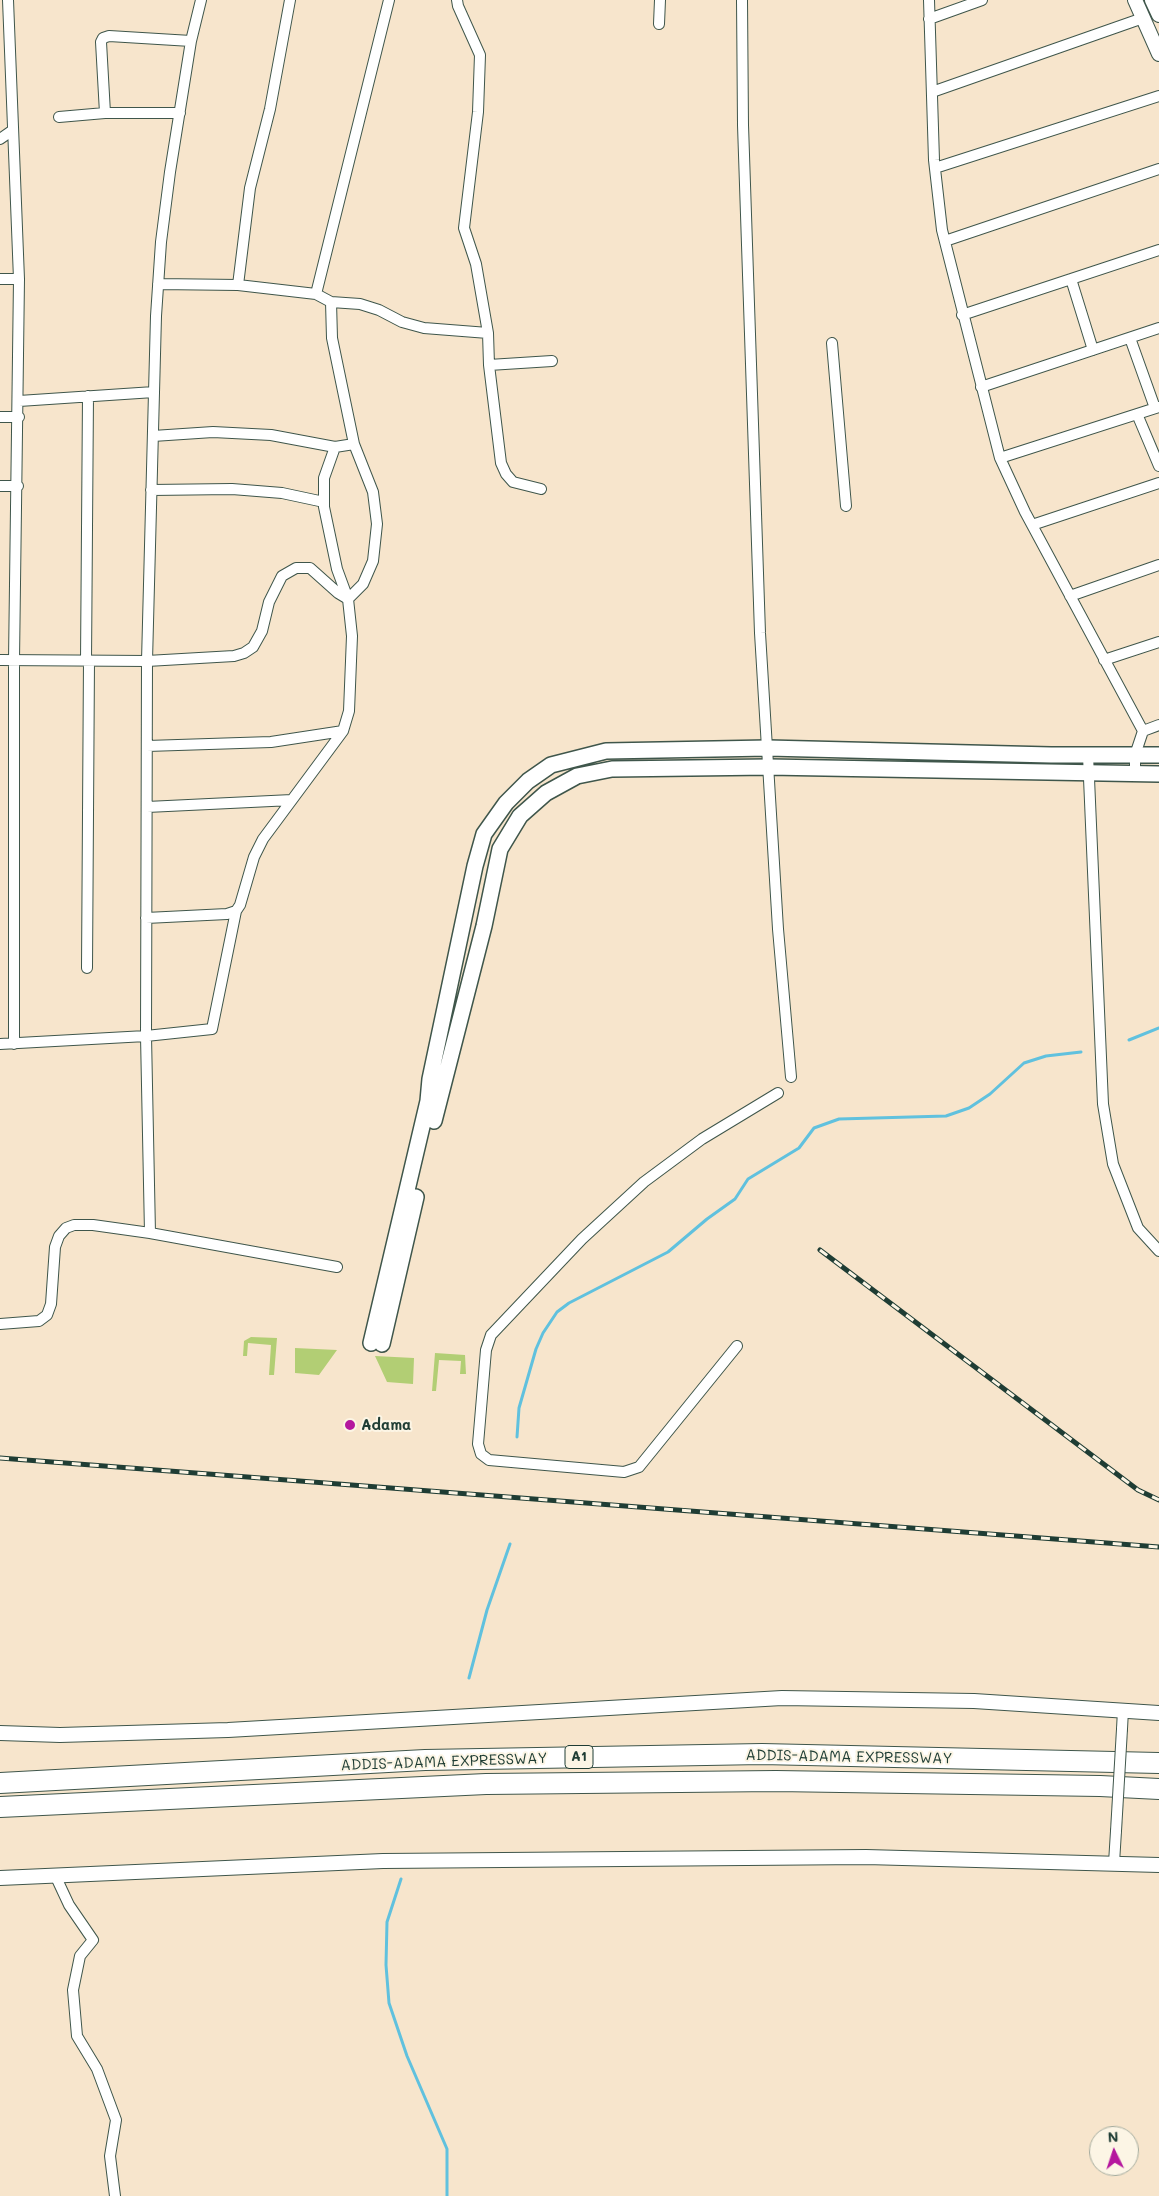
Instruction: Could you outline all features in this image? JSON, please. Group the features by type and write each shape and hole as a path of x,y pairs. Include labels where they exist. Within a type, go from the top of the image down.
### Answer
{"highway":[{"name":"ADDIS-ADAMA EXPRESSWAY","path":"0,1782 425,1760 752,1754 1159,1763"},
{"name":"ADDIS-ADAMA EXPRESSWAY","path":"0,1807 486,1784 776,1781 1100,1786 1159,1789"}],"main road":[{"path":"1159,755 768,748 606,751 581,756 551,766 528,781 506,803 484,834 475,866 377,1343 438,1104 445,1084 484,926 500,849 520,816 546,792 577,776 612,769 769,768 1159,774"}],"street":[{"path":"8,0 19,279 19,417 14,660 14,1044"},
{"path":"150,1234 146,1036 147,661 158,284 168,190 192,41 201,0"},
{"path":"238,285 250,188 270,110 290,0"},
{"path":"316,294 389,0"},
{"path":"457,0 480,55 478,112 464,228 476,264 488,333 489,365 501,463 506,474 513,482 541,489"},
{"path":"659,24 660,0"},
{"path":"742,0 743,125 760,633 778,929 791,1077"},
{"path":"929,0 935,168 945,241 981,387 1000,458 1032,525 1143,731 1135,755 1135,774"},
{"path":"929,19 982,0"},
{"path":"1135,0 1159,54"},
{"path":"1152,0 1159,15"},
{"path":"932,92 1144,18"},
{"path":"105,113 101,42 103,38 108,36 192,41"},
{"path":"935,168 1159,96"},
{"path":"59,117 105,113 180,113"},
{"path":"0,138 13,130"},
{"path":"945,241 1159,169"},
{"path":"962,315 1159,250"},
{"path":"0,279 19,279"},
{"path":"1071,279 1093,350"},
{"path":"158,284 238,285 316,294 331,302 360,304 378,310 402,322 424,328 488,333"},
{"path":"331,302 332,338 354,444 373,492 377,524 373,561 363,584 348,599"},
{"path":"981,387 1159,328"},
{"path":"1000,458 1157,408 1130,338"},
{"path":"832,343 846,506"},
{"path":"489,365 552,361"},
{"path":"19,400 154,392"},
{"path":"87,968 88,396"},
{"path":"1137,414 1159,466"},
{"path":"0,417 19,417"},
{"path":"153,436 213,432 271,435 335,447 354,444"},
{"path":"0,1044 146,1036 212,1029 236,912 240,906 247,875 254,856 264,839 343,731 349,711 352,636 348,599 337,570 327,530 324,502 324,478 335,447"},
{"path":"1032,525 1159,483"},
{"path":"0,486 18,486"},
{"path":"151,490 232,489 282,493 324,502"},
{"path":"1070,596 1159,565"},
{"path":"0,660 147,661 234,656 253,647 262,631 269,602 282,576 296,568 310,568 338,593 348,599"},
{"path":"1104,660 1159,642"},
{"path":"1143,731 1159,725"},
{"path":"147,746 271,742 343,731"},
{"path":"1088,755 1102,1087 1114,1164 1138,1228 1159,1251"},
{"path":"146,807 292,800"},
{"path":"146,918 236,912"},
{"path":"738,1346 639,1467 624,1472 549,1466 489,1460 481,1454 478,1444 486,1350 491,1336 582,1239 644,1182 702,1139 778,1093"},
{"path":"0,1324 39,1320 47,1315 51,1304 55,1247 59,1236 66,1228 74,1225 93,1225 150,1234 337,1267"},
{"path":"0,1733 60,1735 228,1730 782,1698 974,1701 1159,1712"},
{"path":"1114,1864 1124,1710"},
{"path":"0,1878 383,1861 866,1857 1159,1865"},
{"path":"55,1876 69,1905 93,1940 80,1956 73,1990 77,2036 97,2069 116,2120 110,2156 115,2196"}],"green space":[{"path":"251,1337 277,1338 274,1375 269,1375 271,1345 248,1343 247,1356 243,1356 244,1341"},
{"path":"295,1348 337,1350 319,1375 295,1373"},
{"path":"435,1353 465,1355 466,1374 460,1374 461,1361 439,1360 436,1391 432,1391"},
{"path":"375,1356 414,1358 413,1384 387,1382"}],"waterway":[{"path":"1129,1040 1159,1028"},
{"path":"517,1437 519,1408 536,1349 543,1333 557,1312 569,1303 668,1252 707,1219 735,1199 748,1179 799,1148 814,1128 839,1119 946,1116 969,1108 990,1094 1024,1063 1046,1056 1081,1052"},
{"path":"469,1678 487,1610 510,1544"},
{"path":"401,1879 387,1922 386,1965 389,2003 407,2056 447,2149 447,2196"}],"railway":[{"path":"820,1250 1138,1490 1159,1500"},
{"path":"0,1458 1159,1547"}],"place":[{"name":"Adama","path":"350,1425"}]}
